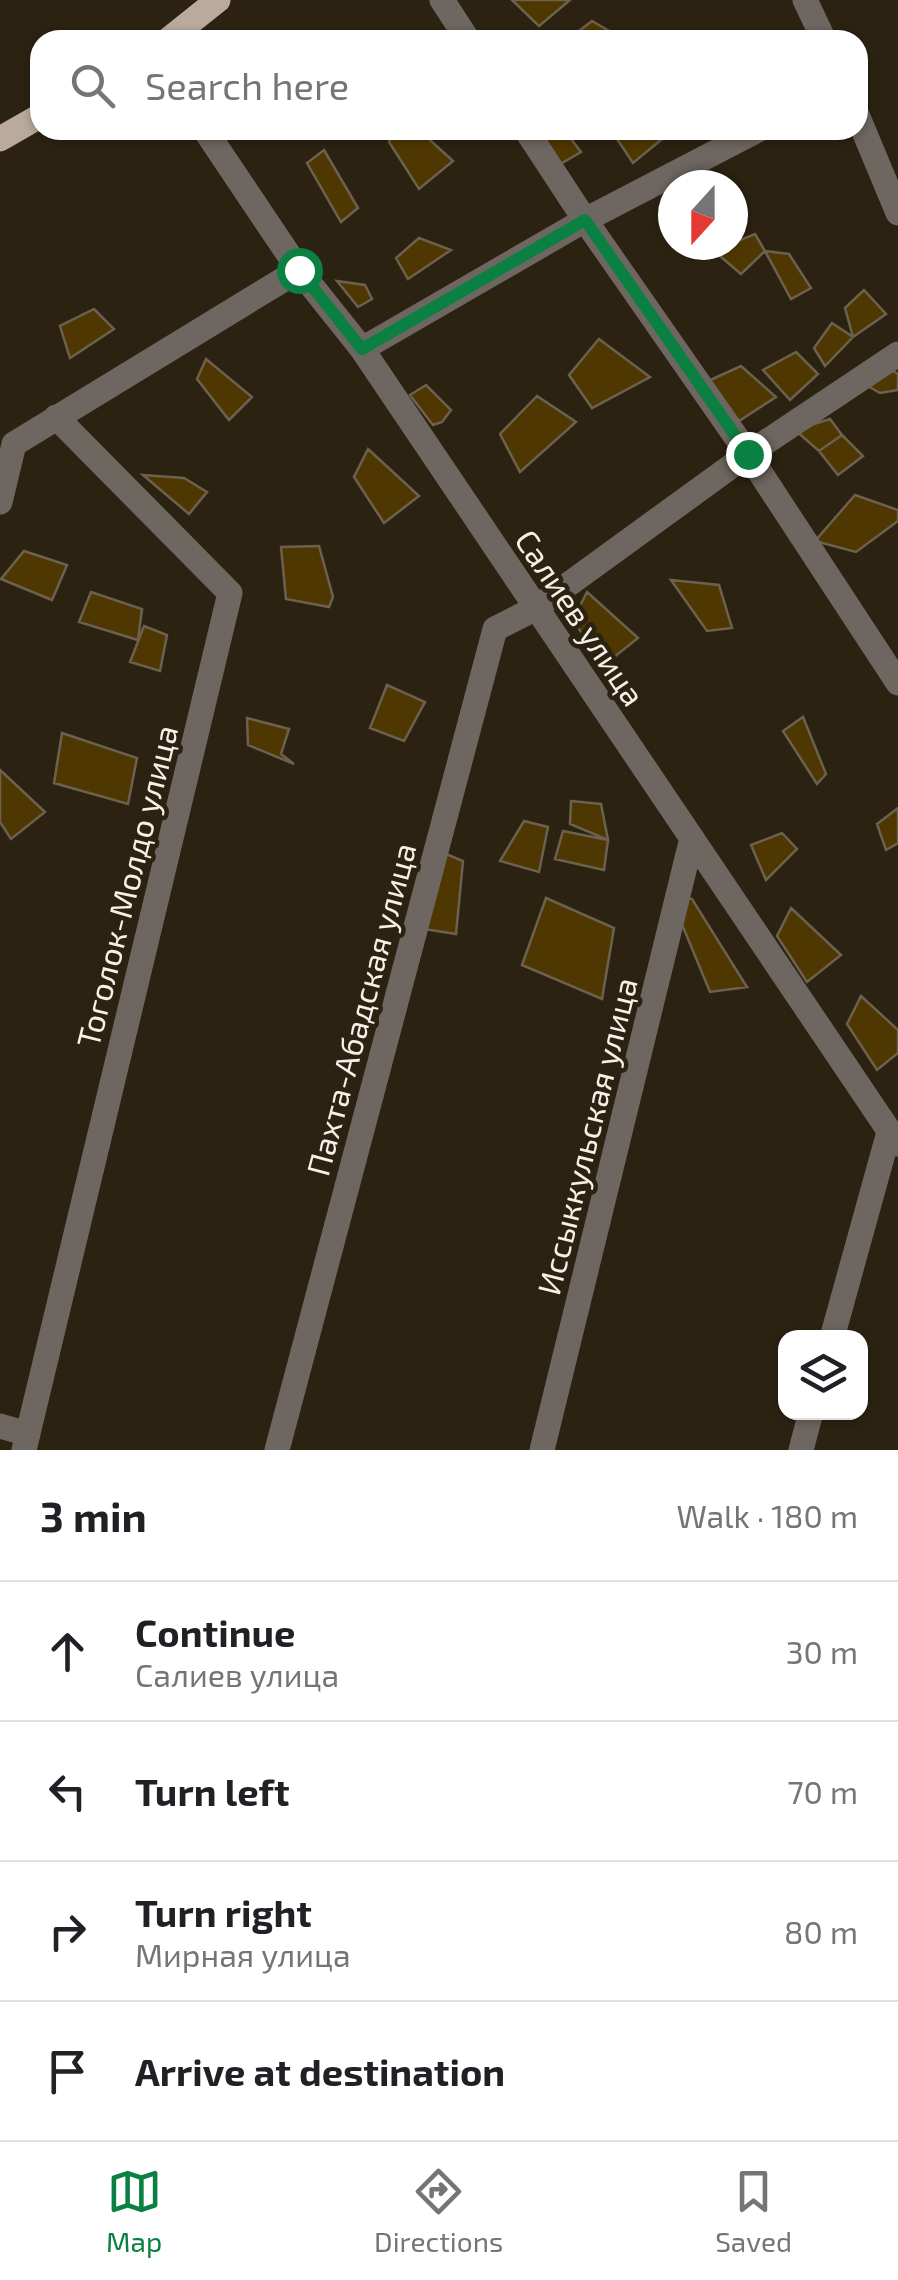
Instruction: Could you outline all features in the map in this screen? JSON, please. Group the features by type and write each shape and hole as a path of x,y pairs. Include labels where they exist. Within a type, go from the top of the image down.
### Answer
{"main road":[{"path":"180,30 218,0"},
{"path":"0,139 30,122"}],"street":[{"path":"442,0 462,30"},
{"path":"805,0 819,30"},
{"name":"Салиев улица","path":"212,140 299,270 362,349 894,1138"},
{"path":"533,140 748,454 898,684"},
{"path":"362,349 585,220 739,140"},
{"path":"868,140 898,213"},
{"path":"0,502 14,444 299,270"},
{"name":"Пахта-Абадская улица","path":"277,1450 495,629 536,608 748,454 898,354"},
{"name":"Тоголок-Молдо улица","path":"0,1426 26,1442 230,593 56,417"},
{"name":"Иссыккульская улица","path":"542,1450 692,838"},
{"path":"834,1330 894,1138"},
{"path":"801,1450 809,1420"}],"building":[{"path":"512,0 570,0 539,26"},
{"path":"592,21 608,30 580,30"},
{"path":"430,140 453,161 419,189 389,142"},
{"path":"542,140 572,140 581,152 557,166"},
{"path":"618,140 661,140 633,163"},
{"path":"324,150 358,208 341,222 307,163"},
{"path":"755,234 765,251 741,274 725,260 748,260 748,237"},
{"path":"419,238 451,250 408,279 396,258"},
{"path":"765,251 789,254 811,288 791,299"},
{"path":"337,281 365,285 372,299 358,307"},
{"path":"864,290 886,314 853,337 845,308"},
{"path":"94,309 114,329 70,358 60,326"},
{"path":"832,323 853,337 825,366 814,348"},
{"path":"599,339 650,377 592,408 569,375"},
{"path":"796,352 818,374 790,400 763,370"},
{"path":"206,359 252,397 229,420 197,379"},
{"path":"741,366 776,397 739,421 708,381"},
{"path":"887,368 898,374 898,390 880,393 864,384"},
{"path":"426,385 451,410 442,422 433,425 410,395"},
{"path":"537,396 576,422 520,472 500,434"},
{"path":"830,419 842,435 819,451 795,430"},
{"path":"842,435 863,456 838,475 819,451"},
{"path":"368,449 419,496 384,523 354,477"},
{"path":"143,475 184,478 207,492 189,514"},
{"path":"855,495 898,510 898,521 856,552 815,541"},
{"path":"319,546 333,597 329,607 286,599 281,547"},
{"path":"24,551 67,565 52,600 1,579"},
{"path":"671,580 719,585 732,628 707,631"},
{"path":"91,592 142,609 138,640 79,622"},
{"path":"587,592 638,638 603,666 573,620"},
{"path":"144,626 167,635 160,671 130,662"},
{"path":"387,685 425,702 404,741 370,728"},
{"path":"803,717 826,774 817,784 783,731"},
{"path":"247,718 289,729 281,754 294,764 248,745"},
{"path":"62,733 137,758 128,804 54,783"},
{"path":"0,770 45,812 11,839 0,822"},
{"path":"571,801 601,804 608,840 570,824"},
{"path":"898,808 898,843 886,850 877,824"},
{"path":"524,821 548,827 539,872 500,861"},
{"path":"563,831 608,840 604,870 555,859"},
{"path":"782,833 797,849 766,880 751,845"},
{"path":"434,849 463,861 456,934 424,929"},
{"path":"669,893 692,899 747,987 710,992"},
{"path":"546,898 614,928 602,999 522,965"},
{"path":"791,908 841,955 807,982 777,936"},
{"path":"861,996 898,1030 898,1053 877,1070 847,1024"}],"route":[{"path":"299,270 362,349 585,220 748,454"}]}
